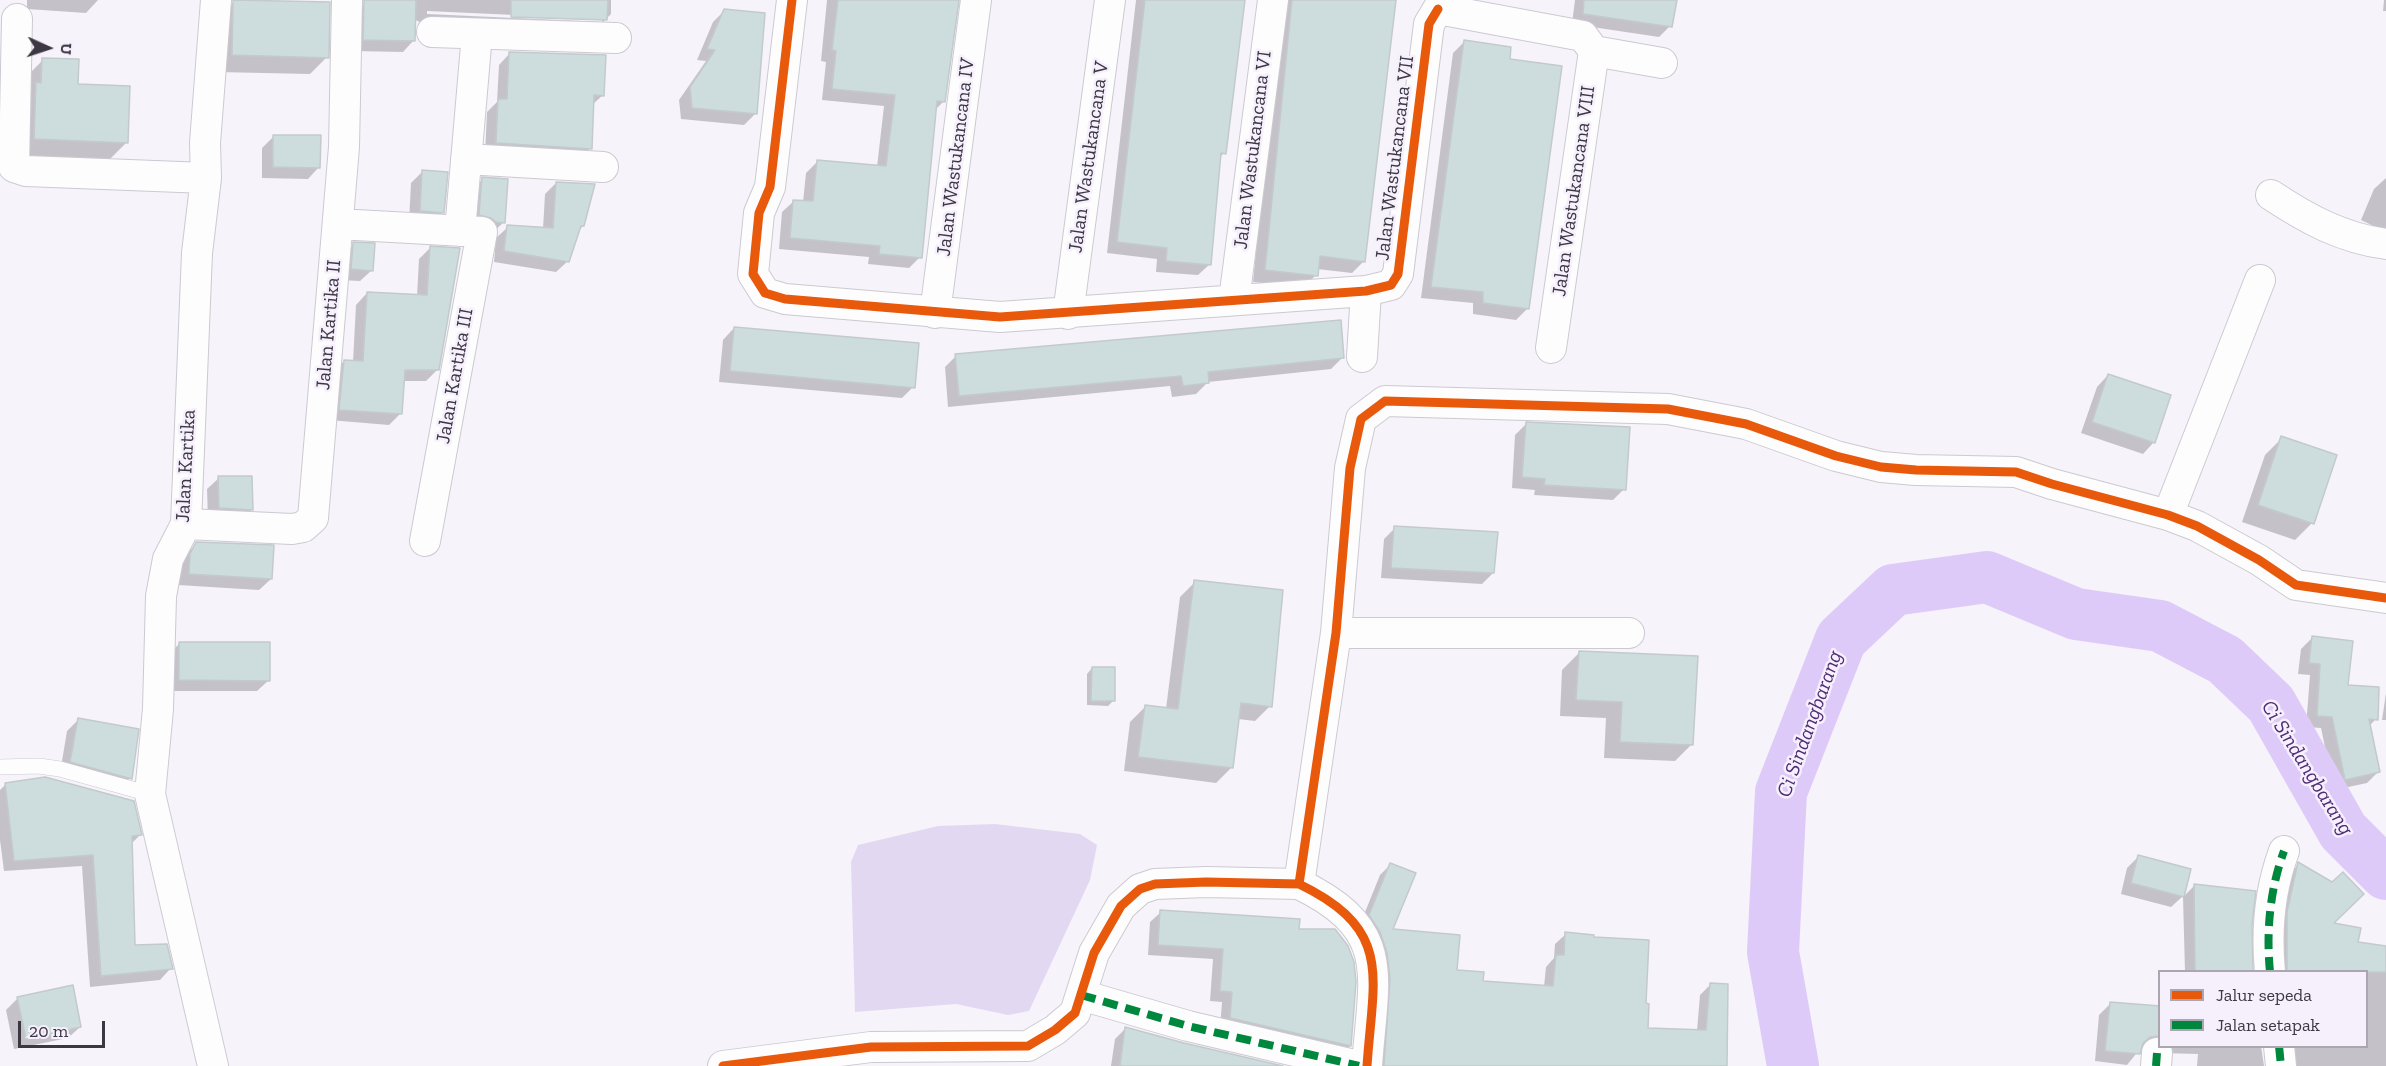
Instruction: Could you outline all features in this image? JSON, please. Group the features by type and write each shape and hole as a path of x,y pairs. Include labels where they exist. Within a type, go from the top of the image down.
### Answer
{"street":[{"name":"Jalan Kartika","path":"213,1066 150,794 158,709 161,596 168,559 186,524 197,253 206,178 205,143 216,0"},
{"name":"Jalan Kartika II","path":"186,524 292,529 303,527 313,518 344,147 347,0"},
{"name":"Jalan Wastukancana VII","path":"792,0 770,187 759,213 753,274 765,293 784,299 1000,317 1068,314 1366,291 1391,285 1398,274 1430,24 1437,5"},
{"name":"Jalan Wastukancana IV","path":"935,313 976,0"},
{"name":"Jalan Wastukancana V","path":"1068,314 1110,0"},
{"name":"Jalan Wastukancana VI","path":"1234,300 1273,0"},
{"path":"1437,5 1662,63"},
{"path":"17,19 14,167 26,171 206,178"},
{"path":"432,32 616,38"},
{"path":"460,231 477,34"},
{"name":"Jalan Wastukancana VIII","path":"1551,348 1588,44"},
{"path":"466,159 603,167"},
{"path":"2271,195 2322,226 2365,241 2386,244"},
{"name":"Jalan Kartika III","path":"338,224 482,232 425,541"},
{"path":"2168,515 2260,280"},
{"path":"1362,357 1366,291"},
{"path":"1299,884 1335,633 1350,468 1361,419 1385,401 1668,409 1746,424 1836,456 1881,467 2016,472 2168,515 2232,544 2296,585 2386,598"},
{"path":"1335,633 1629,633"},
{"path":"2270,970 2270,908 2274,877 2283,850"},
{"path":"723,1066 872,1047 1028,1046 1055,1030 1075,1013 1094,953 1121,906 1140,889 1155,885 1206,882 1299,884 1326,897 1350,918 1362,933 1370,949 1372,983 1367,1066"},
{"path":"1081,995 1188,1026 1359,1066"},
{"path":"2279,1048 2281,1066"}],"lane":[{"path":"0,767 39,766 150,794"}],"shaded area":[{"path":"995,824 1080,834 1097,845 1090,880 1029,1011 1008,1015 956,1004 855,1012 851,862 858,845 938,826"}],"building":[{"path":"233,0 330,2 329,58 232,55"},
{"path":"364,0 416,0 415,41 363,40"},
{"path":"511,0 608,0 607,20 511,17"},
{"path":"838,0 959,0 945,102 937,101 922,258 879,254 880,246 790,238 793,200 813,201 817,160 886,166 895,95 832,89 836,51 832,50"},
{"path":"1145,0 1245,0 1226,154 1221,153 1211,265 1166,261 1167,248 1117,242"},
{"path":"1292,0 1396,0 1365,262 1320,256 1318,276 1265,270"},
{"path":"1584,0 1677,0 1672,27 1583,14"},
{"path":"724,9 765,13 757,114 692,108 690,87 715,50 707,49"},
{"path":"1464,40 1511,47 1510,59 1562,66 1529,309 1483,303 1483,292 1431,287"},
{"path":"509,52 606,55 604,96 594,95 592,149 496,143 498,99 507,99"},
{"path":"42,58 79,59 78,84 130,86 128,143 34,139 36,82 41,83"},
{"path":"273,135 321,135 320,168 273,167"},
{"path":"422,170 448,172 444,213 420,211"},
{"path":"482,177 508,179 505,223 479,215"},
{"path":"556,182 595,184 584,226 581,226 569,262 504,251 507,225 553,228"},
{"path":"353,242 375,243 373,271 351,269"},
{"path":"430,246 460,248 439,370 405,370 402,414 339,410 344,360 363,361 367,292 427,295"},
{"path":"1341,320 1344,358 1208,372 1209,383 1183,386 1181,376 959,396 955,354"},
{"path":"734,327 919,343 915,388 730,371"},
{"path":"2108,374 2171,395 2155,443 2092,422"},
{"path":"1526,422 1630,427 1626,490 1544,485 1545,479 1522,477"},
{"path":"2281,436 2337,455 2314,524 2258,505"},
{"path":"218,476 252,476 253,510 219,508"},
{"path":"1394,526 1498,532 1494,573 1391,568"},
{"path":"196,542 274,545 272,579 189,574 190,554"},
{"path":"1194,580 1283,590 1272,707 1241,703 1233,768 1138,757 1145,705 1178,709"},
{"path":"2312,636 2353,641 2348,685 2379,687 2378,720 2369,719 2380,772 2345,780 2332,717 2317,716 2320,664 2309,663"},
{"path":"179,642 270,642 270,681 179,680"},
{"path":"1579,651 1698,656 1693,745 1620,742 1622,702 1576,700"},
{"path":"1092,667 1115,667 1115,701 1091,701"},
{"path":"78,718 139,729 132,779 70,762"},
{"path":"45,777 134,801 142,835 132,836 135,945 167,944 173,969 101,976 93,855 14,861 5,783"},
{"path":"2138,855 2191,869 2184,897 2131,883"},
{"path":"2298,862 2332,882 2343,872 2364,894 2334,923 2361,928 2358,942 2386,946 2386,972 2287,970 2287,912"},
{"path":"1390,863 1416,873 1393,929 1460,935 1457,970 1484,972 1483,981 1553,986 1556,955 1564,955 1565,932 1594,935 1594,937 1649,940 1646,1003 1649,1004 1648,1028 1706,1030 1710,983 1728,984 1727,1066 1384,1066 1390,979 1387,953 1380,932 1369,915"},
{"path":"2194,884 2256,891 2252,925 2253,970 2195,970"},
{"path":"1160,910 1300,919 1299,929 1335,929 1348,946 1354,962 1356,982 1351,1046 1230,1018 1232,992 1220,991 1223,949 1158,945"},
{"path":"73,985 81,1027 26,1039 17,997"},
{"path":"2110,1002 2158,1006 2158,1036 2150,1037 2143,1043 2140,1054 2105,1051"},
{"path":"1125,1027 1184,1043 1283,1066 1120,1066"}],"waterway":[{"name":"Ci Sindangbarang","path":"1793,1066 1773,952 1781,792 1841,639 1893,590 1987,577 2076,614 2160,626 2225,660 2271,704 2343,831 2386,874"}],"marked path":[{"path":"2270,970 2270,910 2275,880 2284,851"},
{"path":"1081,995 1188,1026 1359,1066"},
{"path":"2279,1048 2281,1066"},
{"path":"2156,1066 2157,1053"}],"cycle path":[{"path":"792,0 770,187 759,213 753,274 765,293 785,299 1000,317 1366,291 1391,285 1398,274 1429,24 1438,9"},
{"path":"723,1066 871,1047 1028,1046 1055,1030 1075,1013 1094,953 1121,906 1140,889 1155,884 1206,882 1299,884 1336,633 1350,468 1361,419 1385,401 1668,409 1746,424 1836,456 1881,467 2016,472 2168,515 2197,526 2259,560 2296,585 2386,598"},
{"path":"1299,884 1329,901 1351,919 1364,938 1371,959 1373,981 1367,1066"}]}
